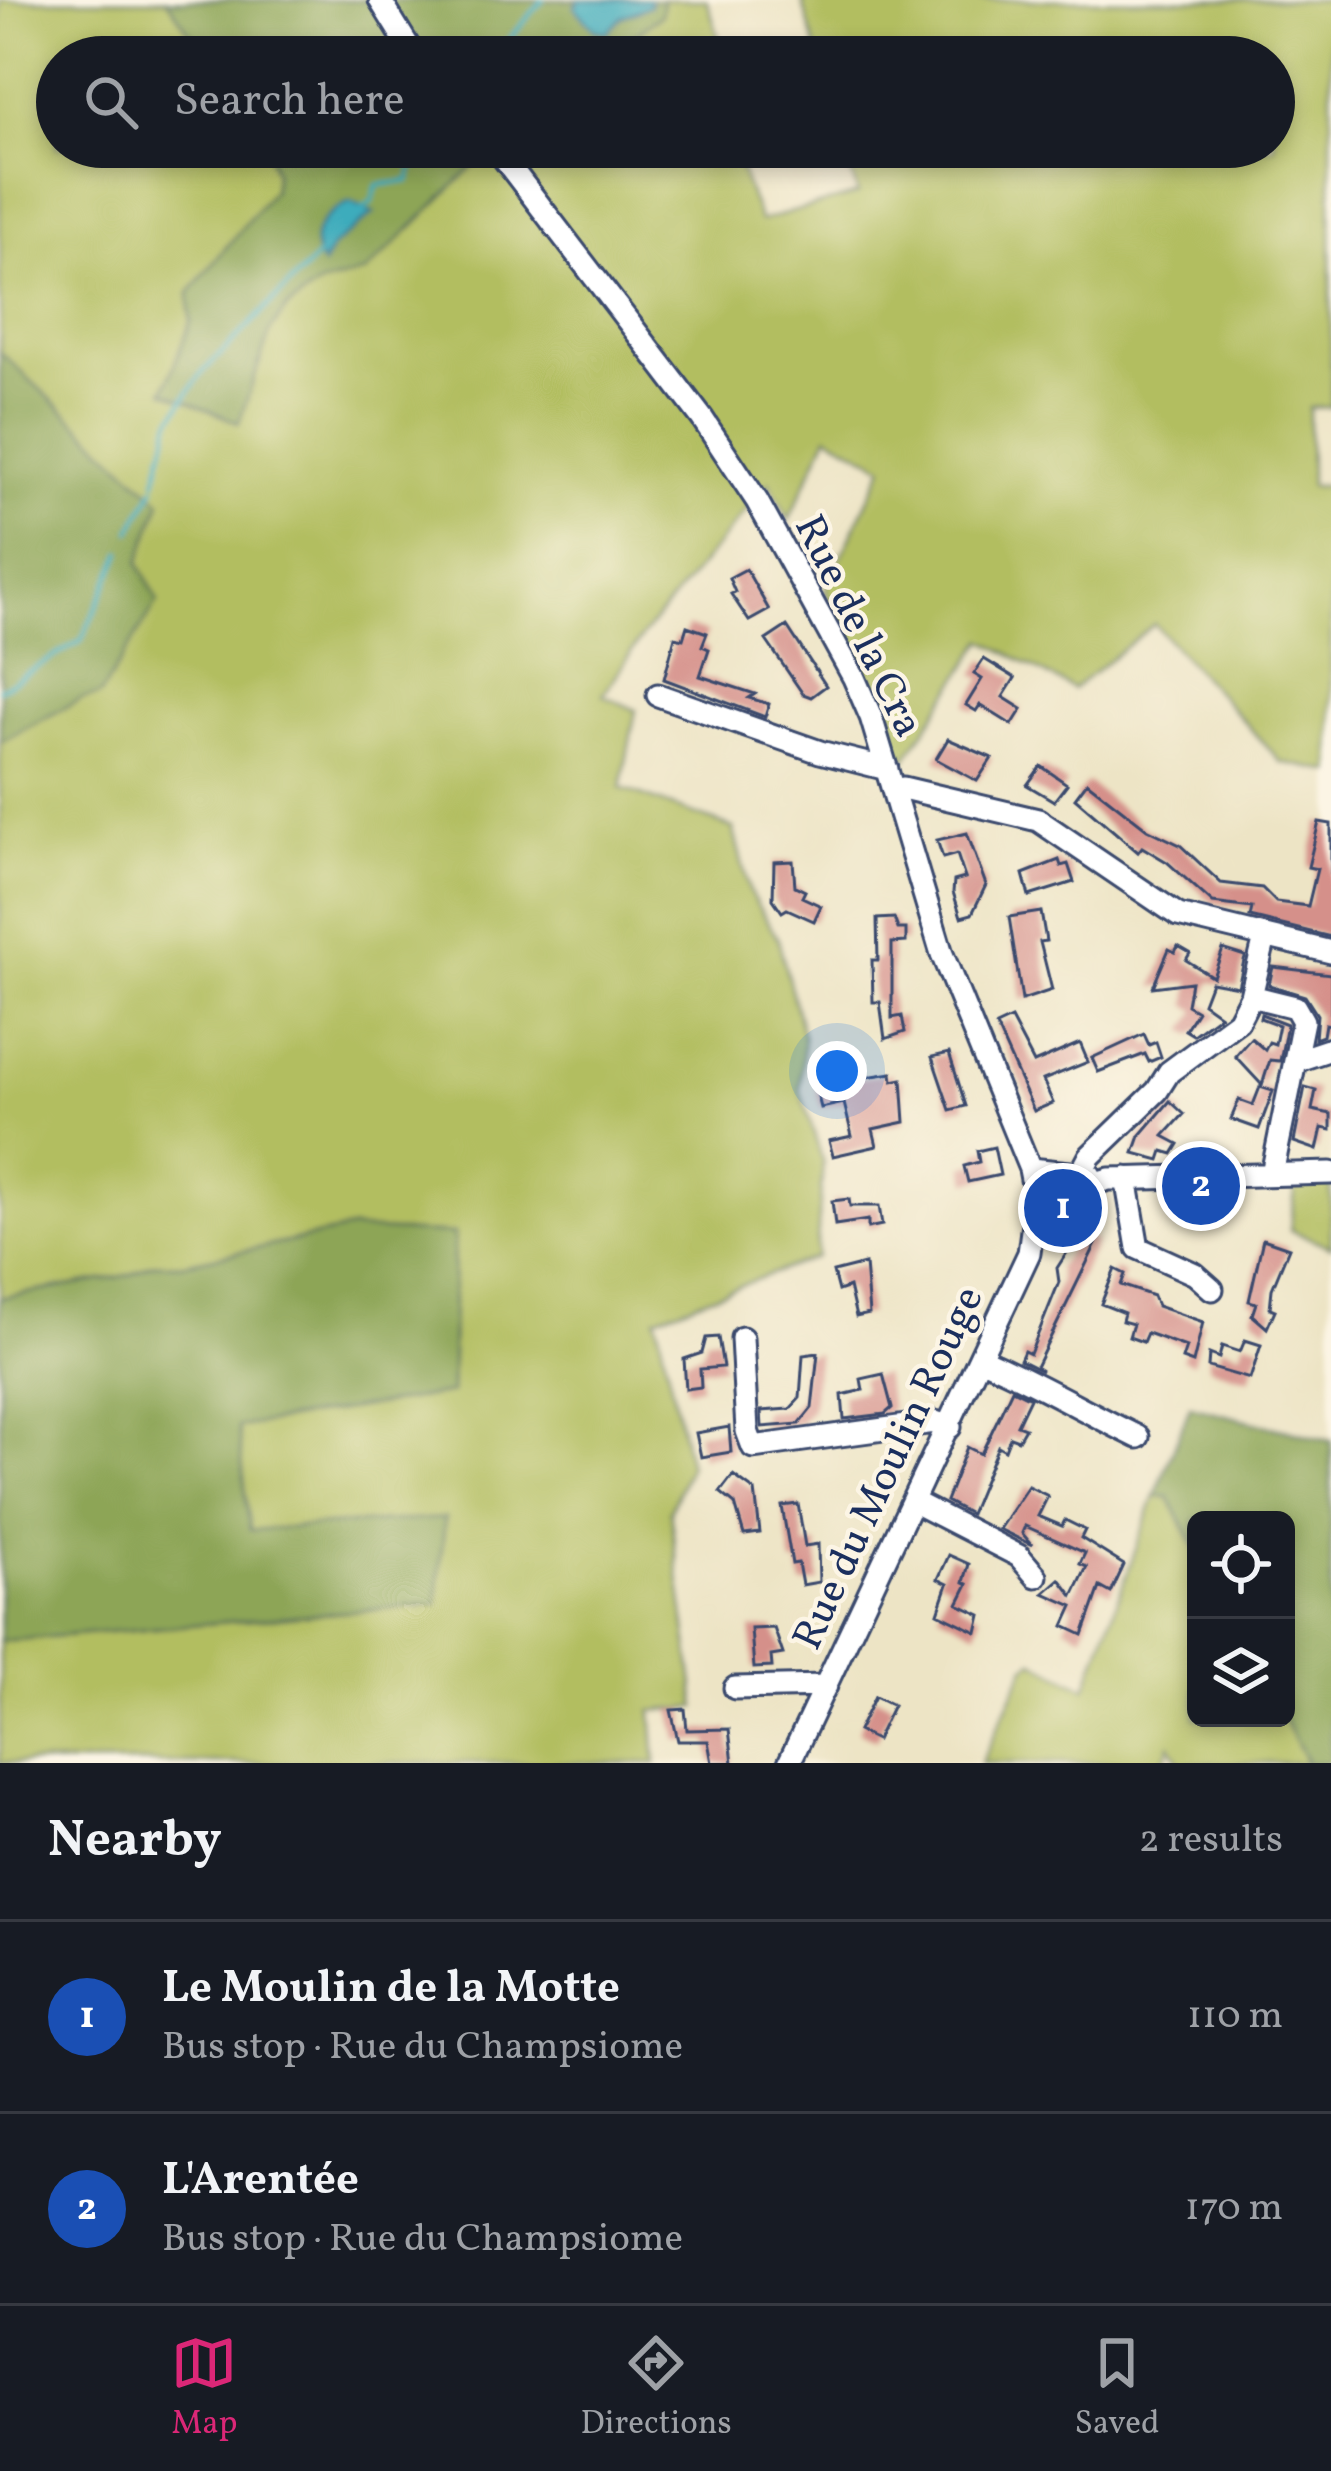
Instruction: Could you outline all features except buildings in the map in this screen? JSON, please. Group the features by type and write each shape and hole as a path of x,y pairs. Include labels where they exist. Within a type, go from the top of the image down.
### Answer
{"street":[{"path":"380,0 402,36"},
{"name":"Rue de la Cra","path":"511,168 702,418 757,501 854,678 887,769 942,954 1030,1169 1036,1200"},
{"path":"658,695 820,752 887,769"},
{"path":"894,791 903,788 1038,820 1178,915 1331,952"},
{"path":"1081,1173 1090,1156 1157,1091 1169,1072 1232,1029 1251,996 1265,938"},
{"path":"1251,996 1295,1007 1303,1021 1272,1174"},
{"path":"1298,1060 1331,1049"},
{"path":"1030,1169 1117,1179 1331,1173"},
{"path":"1036,1200 1117,1179"},
{"path":"1117,1179 1138,1248 1195,1274 1212,1289"},
{"name":"Rue du Moulin Rouge","path":"789,1763 1029,1253 1036,1200"},
{"path":"742,1338 747,1431 753,1447 934,1422 950,1427"},
{"path":"982,1359 1050,1388 1065,1402 1138,1437"},
{"path":"914,1502 1019,1556 1036,1576"},
{"path":"735,1688 826,1686"}],"green space":[{"path":"0,0 167,0 192,36 36,36 36,168 273,168 273,190 189,293 191,321 165,390 238,423 271,329 287,308 319,285 366,272 472,168 740,168 760,221 858,194 850,168 1295,168 1295,36 812,36 802,0 1331,0 1331,407 1309,408 1310,486 1331,486 1331,772 1281,762 1154,624 1073,689 984,640 901,766 825,590 884,466 828,435 789,520 769,483 643,635 603,695 636,710 621,788 733,828 750,893 778,939 804,1039 800,1089 823,1162 816,1257 656,1317 689,1466 670,1511 697,1707 652,1711 656,1763 0,1763 0,1641 437,1604 250,1530 237,1427 451,1393 454,1235 351,1229 181,1264 152,1264 130,1275 0,1298 0,742 81,699 160,501 0,352"},
{"path":"167,0 663,0 661,15 634,36 192,36"},
{"path":"663,0 707,0 718,36 634,36 661,15"},
{"path":"273,168 472,168 366,272 319,285 287,308 271,329 239,423 164,391 191,321 189,293 273,190"},
{"path":"0,352 161,501 139,563 158,601 100,695 81,699 0,742"},
{"path":"1296,1184 1331,1184 1331,1247 1290,1230"},
{"path":"351,1229 454,1234 451,1393 238,1427 250,1530 445,1518 437,1604 0,1641 0,1298 130,1275 152,1264 181,1264"},
{"path":"1190,1406 1331,1441 1331,1763 1307,1763 1288,1727 1295,1727 1295,1511 1187,1511 1187,1532 1169,1497 1155,1496"},
{"path":"1155,1496 1169,1497 1187,1532 1187,1727 1288,1727 1307,1763 1180,1763 1170,1745 1163,1763 981,1763 1026,1666 1034,1661 1086,1688"}],"water":[{"path":"580,0 649,0 650,5 622,17 607,33 596,30 574,7"},
{"path":"350,202 374,213 332,247 323,265 315,245 319,228"}],"waterway":[{"path":"512,36 543,0"},
{"path":"363,209 372,202 377,185 409,181 413,168"},
{"path":"156,481 171,420 200,375 320,254"},
{"path":"131,531 155,487"},
{"path":"0,689 81,641 122,552"}],"place":[{"name":"L'Arentée","path":"1201,1186"},
{"name":"Le Moulin de la Motte","path":"1063,1208"}]}
